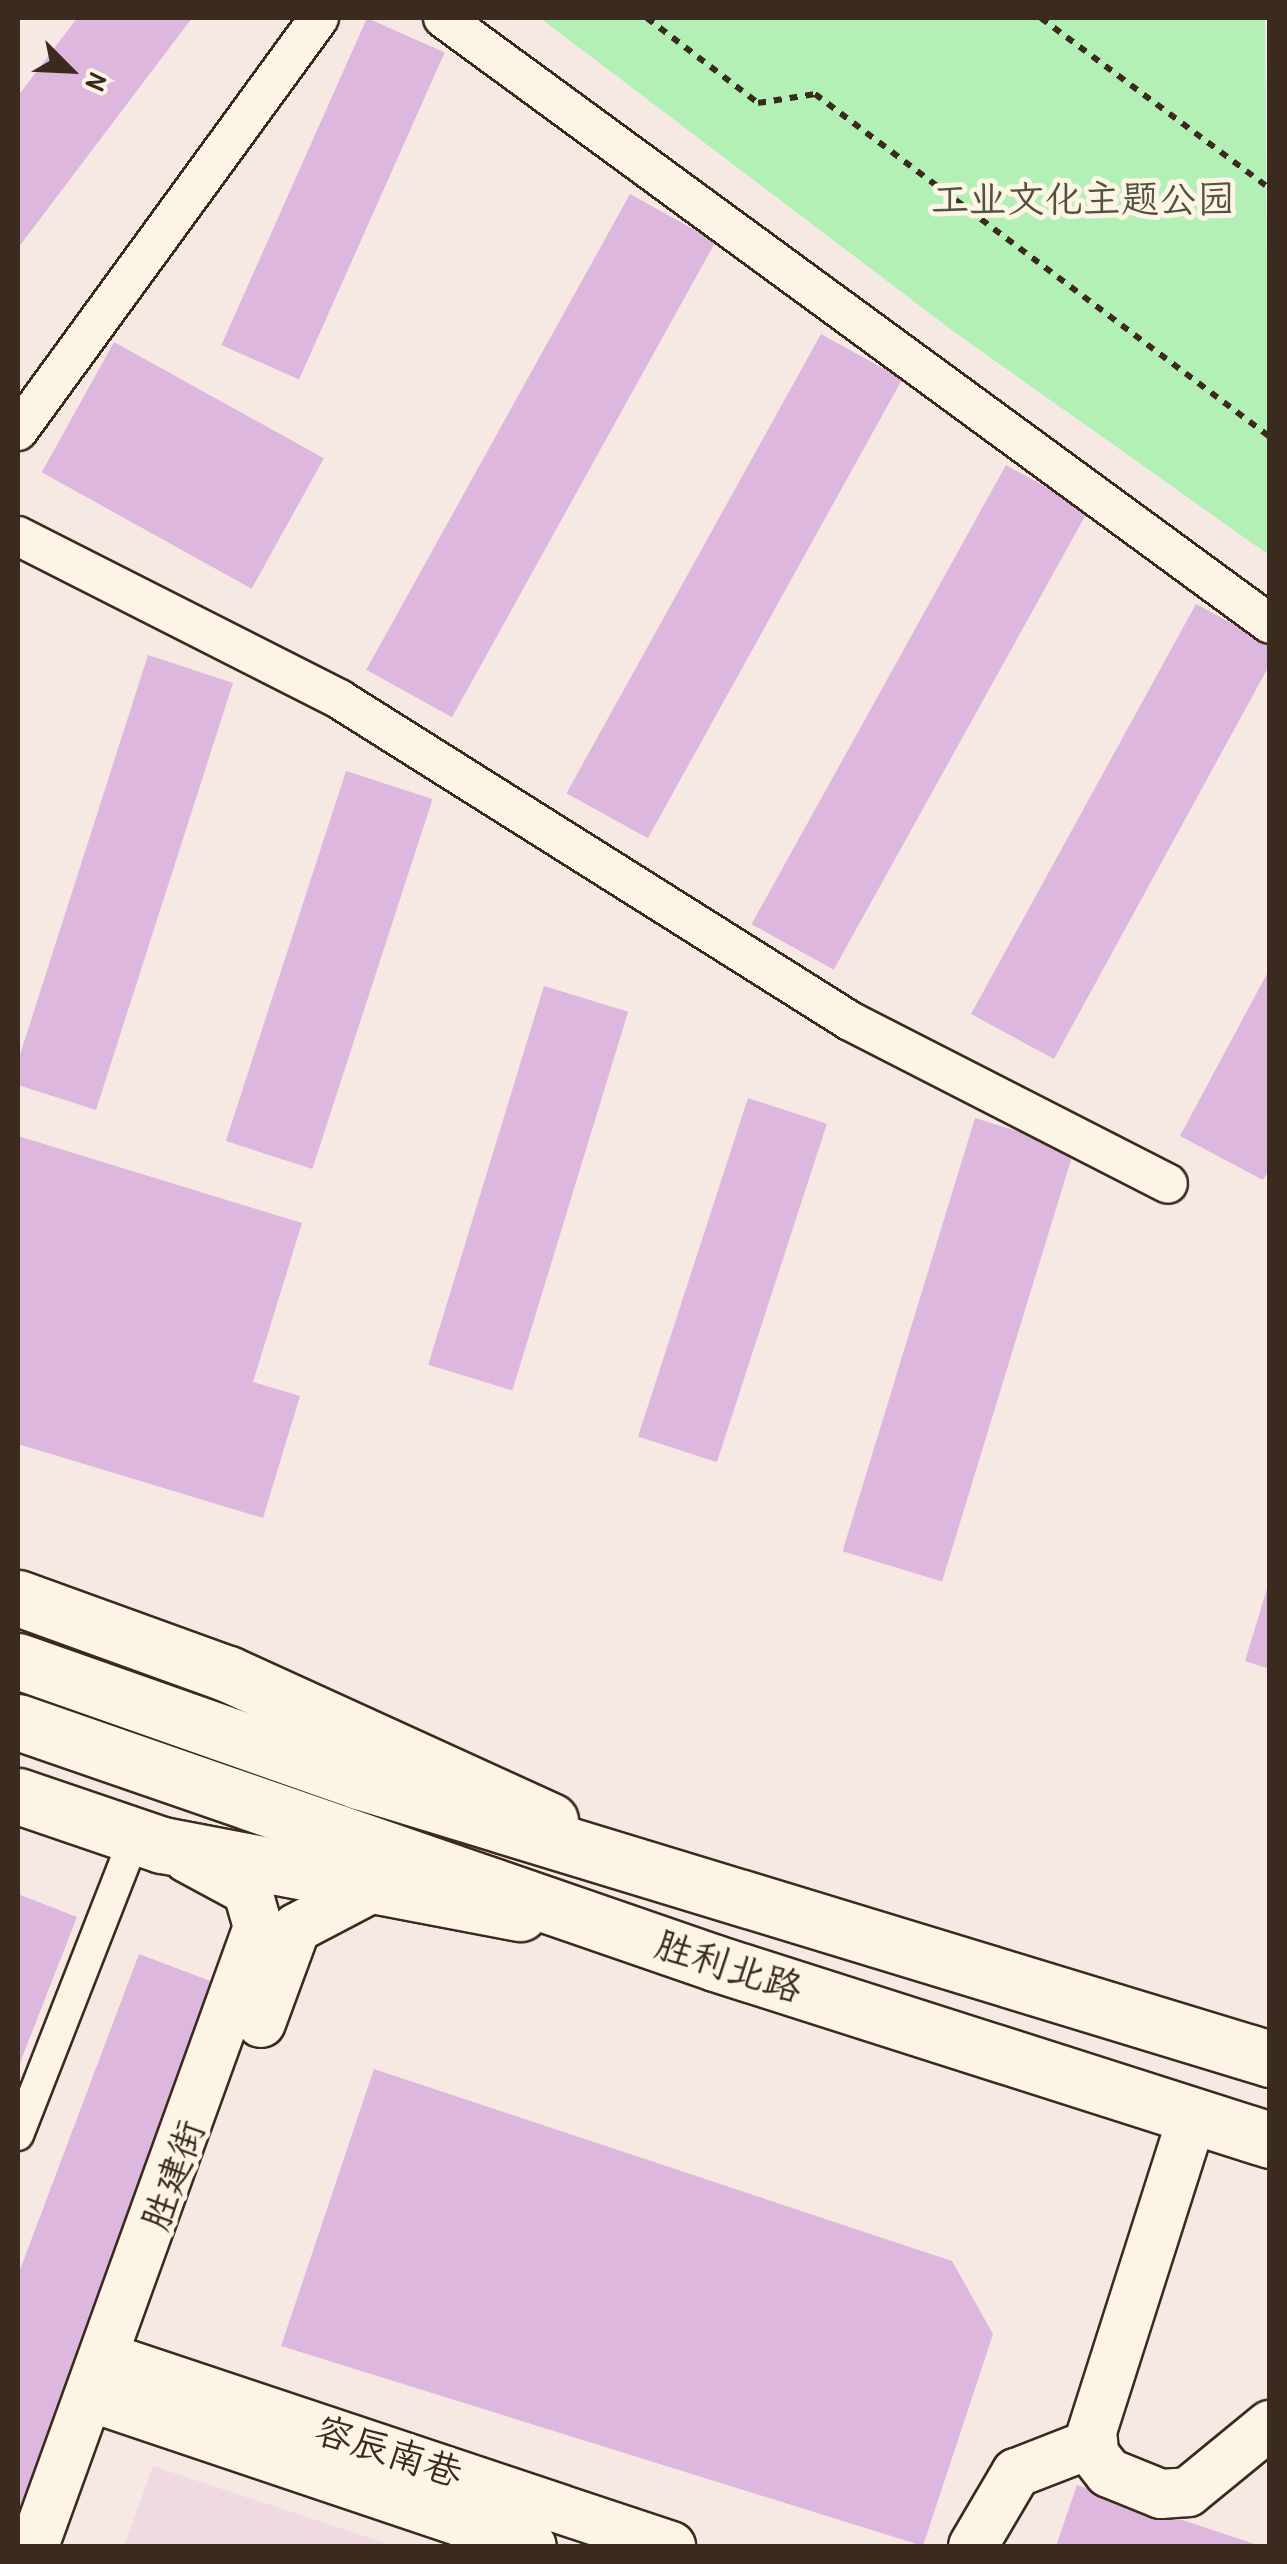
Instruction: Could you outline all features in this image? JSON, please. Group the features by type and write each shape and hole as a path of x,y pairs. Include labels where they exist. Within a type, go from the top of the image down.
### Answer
{"main road":[{"path":"18,1598 228,1674 662,1872"},
{"name":"胜利北路","path":"18,1662 210,1730 1270,2058"},
{"name":"胜利北路","path":"18,1722 637,1936 1270,2140"},
{"path":"18,1796 149,1840 637,1936"}],"street":[{"path":"18,432 319,18"},
{"path":"443,18 1270,624"},
{"path":"18,536 339,699 850,1020 1168,1184"},
{"path":"18,2135 149,1840"},
{"name":"胜建街","path":"67,2546 112,2382 258,1927 248,1891 149,1840"},
{"name":"胜建街","path":"34,2546 112,2382 296,1928 376,1886"},
{"path":"1192,2116 1093,2443 1109,2473 1161,2494 1188,2492 1270,2424"},
{"name":"容辰南巷","path":"112,2382 625,2539 672,2546"},
{"name":"容辰南巷","path":"112,2382 532,2546"},
{"path":"974,2546 1016,2473 1093,2443"}],"path":[{"path":"647,18 758,103 815,94 1270,437"},
{"path":"1041,18 1270,189"}],"shaded area":[{"path":"153,2466 394,2546 124,2546"}],"green space":[{"name":"工业文化主题公园","path":"540,18 1265,18 1269,555 953,331"}],"building":[{"path":"77,18 192,18 18,248 18,96"},
{"path":"367,18 445,53 299,380 221,345"},
{"path":"630,194 716,242 452,717 366,670"},
{"path":"821,334 902,379 648,838 566,793"},
{"path":"114,342 324,458 252,589 42,472"},
{"path":"1006,465 1088,511 834,970 751,924"},
{"path":"1196,604 1270,644 1270,664 1054,1059 971,1014"},
{"path":"148,655 233,683 96,1110 18,1085 18,1061"},
{"path":"346,771 433,799 312,1169 226,1141"},
{"path":"1270,968 1270,1169 1263,1180 1180,1136"},
{"path":"544,986 628,1012 512,1390 428,1365"},
{"path":"748,1098 827,1124 717,1462 638,1437"},
{"path":"975,1118 1074,1148 942,1582 843,1551"},
{"path":"18,1136 302,1223 253,1382 300,1396 263,1518 18,1444"},
{"path":"1270,1582 1270,1669 1245,1661"},
{"path":"18,1894 77,1917 18,2068"},
{"path":"139,1954 221,1985 18,2520 18,2275"},
{"path":"374,2069 952,2261 993,2334 923,2546 281,2346"},
{"path":"1077,2485 1261,2546 1056,2546"}]}
